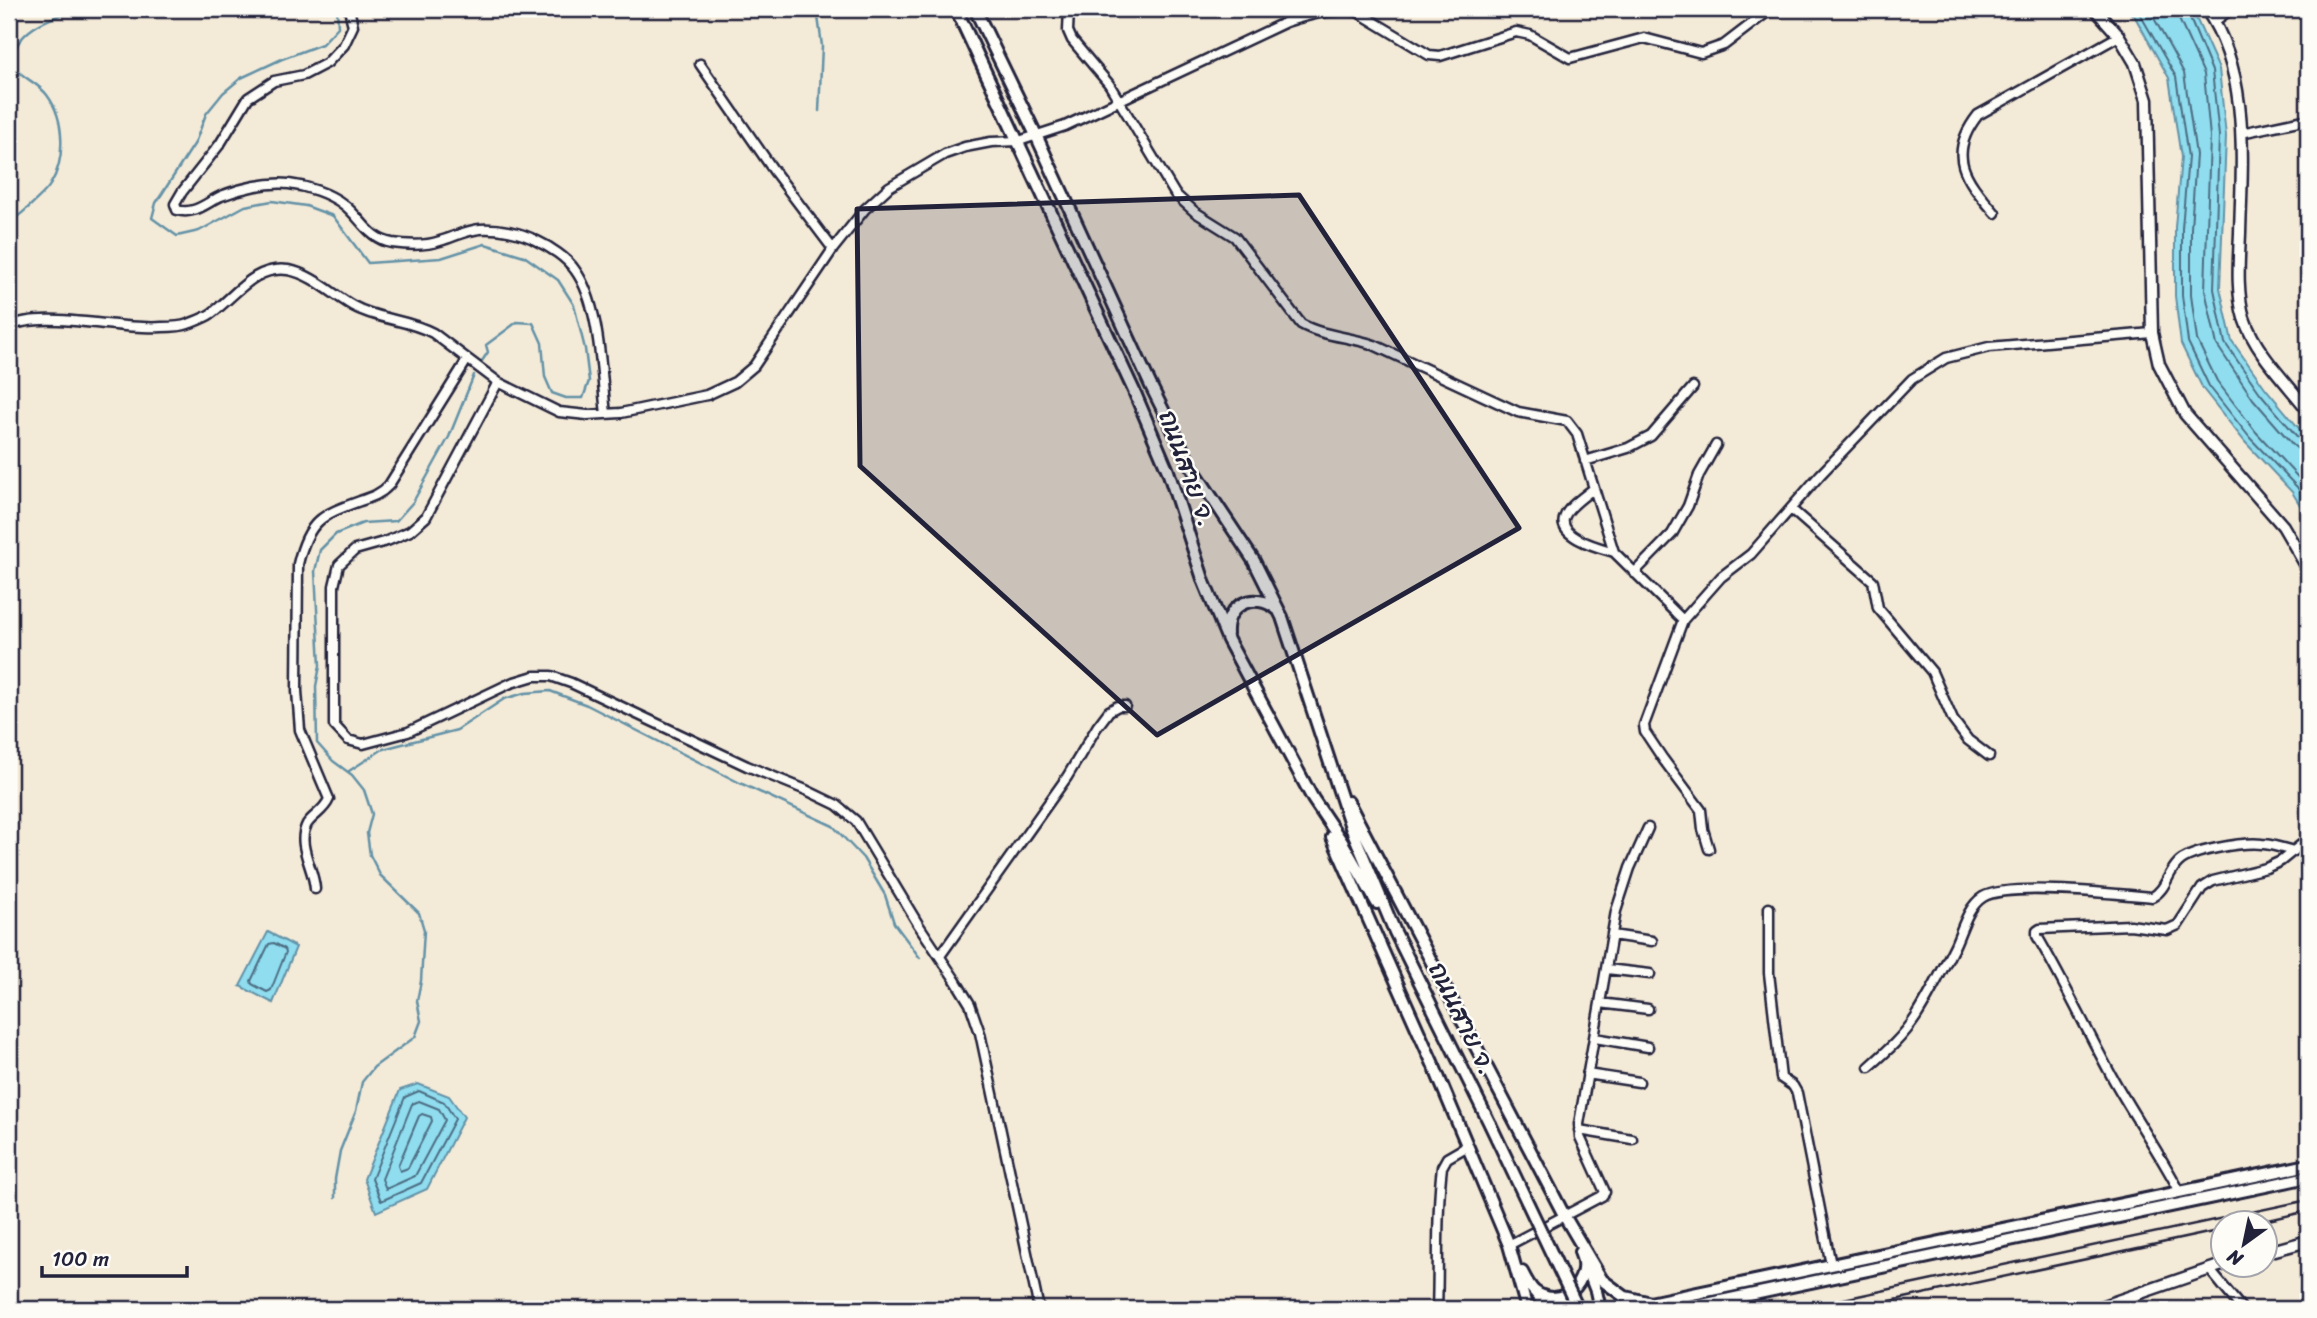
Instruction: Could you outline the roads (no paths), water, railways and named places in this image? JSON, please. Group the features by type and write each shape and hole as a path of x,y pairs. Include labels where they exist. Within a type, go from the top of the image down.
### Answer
{"main road":[{"name":"ถนนสาย จ.","path":"956,9 1134,391 1168,471 1204,582 1228,640 1313,799 1395,932"},
{"name":"ถนนสาย จ.","path":"975,9 1037,135 1151,386 1191,466 1254,561 1282,617 1351,827 1395,932 1578,1309"},
{"path":"1228,640 1226,625 1229,616 1242,603 1251,600 1269,603 1282,617"},
{"path":"1338,784 1565,1217 1584,1259 1600,1309"},
{"path":"1313,799 1347,870 1508,1245 1527,1309"},
{"path":"1621,1309 2308,1165"},
{"path":"1684,1309 2308,1177"},
{"path":"1565,1217 1602,1280 1625,1297 1653,1303"},
{"path":"1974,1235 1976,1247"},
{"path":"1508,1245 1534,1290 1549,1309"},
{"path":"1534,1290 1543,1296 1554,1297 1572,1290 1583,1276 1584,1259"}],"street":[{"path":"349,9 353,26 344,45 327,63 304,75 274,81 248,98 220,144 182,192 175,204 177,210 183,212 200,209 219,197 248,187 288,184 329,195 345,205 373,235 392,243 437,242 468,230 496,229 528,236 547,245 573,267 590,301 606,414"},
{"path":"1069,9 1068,31 1072,40 1109,84 1175,194 1195,212 1236,237 1301,324 1313,330 1352,337 1374,345 1518,412 1567,421 1577,434 1614,552 1683,620"},
{"path":"9,327 32,321 61,321 140,329 184,326 210,314 252,278 269,270 287,270 307,276 368,313 421,326 498,382 559,412 574,415 606,414 693,400 742,377 761,357 833,249 864,209 889,187 945,154 965,147 1019,141 1065,126 1272,28 1303,17 1346,9 1365,15 1429,55 1440,56 1516,32 1530,35 1570,58 1644,38 1702,54 1724,46 1771,9"},
{"path":"2095,9 2119,36 2135,63 2147,100 2152,333 2159,364 2185,414 2283,526 2308,569"},
{"path":"2206,9 2215,21 2237,88 2241,133 2240,292 2244,319 2257,345 2308,410"},
{"path":"2215,21 2231,9"},
{"path":"1995,213 1967,179 1962,167 1965,141 1972,124 1979,115 2119,36"},
{"path":"700,64 774,171 833,249"},
{"path":"2241,133 2308,119"},
{"path":"1709,849 1701,810 1663,759 1645,732 1644,725 1683,620 1721,577 1751,554 1820,475 1912,379 1947,358 1989,347 2152,333"},
{"path":"315,889 314,874 304,849 303,833 309,821 325,807 329,799 300,730 297,691 298,564 302,547 317,523 328,513 375,496 389,485 467,360"},
{"path":"498,382 426,517 410,531 355,550 340,565 334,586 334,725 348,740 363,744 408,732 511,682 534,676 551,676 837,805 863,830 918,924 970,1004 980,1033 1039,1309"},
{"path":"1585,461 1628,448 1651,436 1693,387"},
{"path":"1634,573 1672,534 1716,445"},
{"path":"1593,489 1567,512 1564,523 1576,538 1614,552"},
{"path":"1791,509 1873,581 1878,608 1932,672 1953,720 1968,740 1989,756"},
{"path":"940,956 1067,777 1097,727 1109,711 1125,706"},
{"path":"1508,1245 1565,1217 1605,1192 1580,1137 1579,1129 1616,911 1630,868 1648,828"},
{"path":"2180,1192 2160,1153 2112,1076 2037,936 2037,931 2130,925 2167,930 2178,925 2202,888 2213,881 2266,868 2308,839"},
{"path":"1869,1068 1907,1030 1917,1016 1955,946 1974,904 1982,897 2014,890 2152,897 2159,893 2173,868 2183,858 2197,852 2261,844 2294,851"},
{"path":"1769,908 1769,974 1781,1078 1797,1093 1831,1265"},
{"path":"1612,935 1652,941"},
{"path":"1607,969 1650,974"},
{"path":"1601,1003 1648,1009"},
{"path":"1595,1038 1648,1047"},
{"path":"1587,1074 1639,1082"},
{"path":"1579,1129 1633,1139"},
{"path":"1437,1309 1437,1242 1442,1167 1447,1157 1466,1147"},
{"path":"2278,1249 2308,1241"},
{"path":"2094,1309 2208,1269"},
{"path":"2218,1280 2242,1309"}],"water":[{"path":"2126,9 2192,9 2219,69 2226,136 2220,288 2232,341 2266,389 2308,439 2308,518 2292,492 2245,442 2203,389 2181,344 2175,296 2175,227 2181,157 2169,78 2135,17"},
{"path":"268,932 296,947 273,1003 240,986"},
{"path":"418,1084 449,1096 464,1117 427,1189 376,1212 364,1179 400,1090"}],"waterway":[{"path":"9,221 21,214 48,188 59,164 61,152 60,127 53,105 43,91 14,67 15,50 26,34 35,27 55,17 85,9"},
{"path":"125,9 158,13 169,9"},
{"path":"337,9 338,27 322,44 241,78 223,93 206,114 195,143 156,203 152,218 177,236 199,231 245,206 272,201 306,206 333,216 368,263 441,258 485,244 524,256 558,280 574,305 585,349 589,381 583,398 566,398 552,393 545,377 542,343 533,323 517,322 486,345 488,352 482,361"},
{"path":"817,9 822,46 819,111"},
{"path":"335,1198 340,1151 356,1111 362,1082 374,1067 415,1037 421,1021 417,1001 424,930 419,913 380,875 370,855 367,833 372,814 364,790 352,775 333,761 317,743 316,686 320,666 315,571 320,550 336,534 363,523 396,521 413,502 449,437 474,375"},
{"path":"349,771 383,749 457,730 504,699 525,693 550,691 587,705 740,783 833,826 863,858 885,895 894,923 920,958"}],"railway":[{"path":"1797,1309 2308,1200"},
{"path":"2278,1218 2308,1211"},
{"path":"1853,1309 2208,1233"}]}
